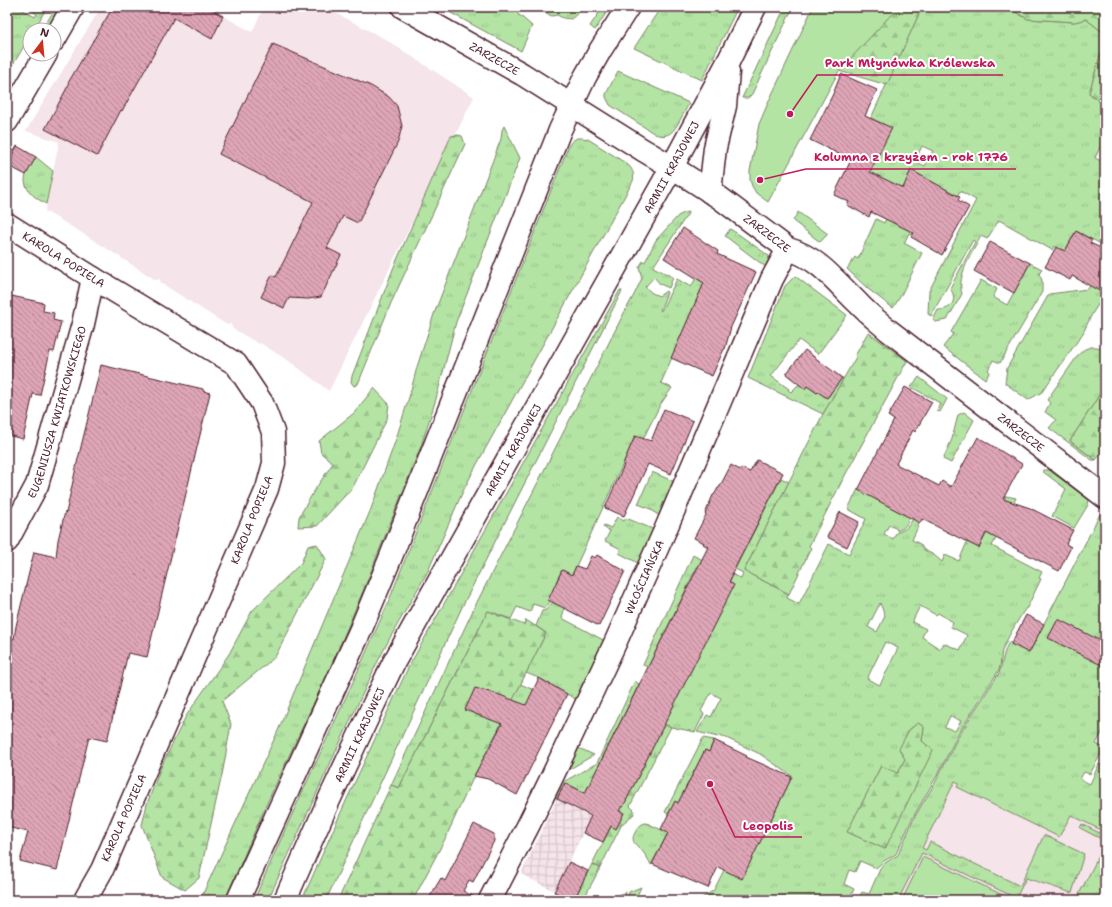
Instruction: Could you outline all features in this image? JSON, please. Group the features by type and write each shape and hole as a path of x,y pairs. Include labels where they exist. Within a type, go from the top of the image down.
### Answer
{"street":[{"path":"62,26 73,7"},
{"name":"ZARZECZE","path":"402,7 496,59 672,167 710,192 788,248 799,252 817,263 858,304 888,330 1105,497"},
{"path":"238,900 361,629 534,194 571,105 601,49 628,7"},
{"name":"ARMII KRAJOWEJ","path":"285,900 329,800 397,658 672,167 729,60 755,7"},
{"path":"710,192 715,148 725,106 729,60"},
{"path":"7,121 41,62"},
{"name":"KAROLA POPIELA","path":"7,224 93,278 236,364 262,403 273,432 274,463 268,488 102,870 85,900"},
{"name":"WŁOŚCIAŃSKA","path":"490,900 529,824 616,641 667,526 772,279 788,248"},
{"name":"EUGENIUSZA KWIATKOWSKIEGO","path":"7,541 37,485 83,324 93,278"}],"shaded area":[{"path":"101,7 207,7 252,32 264,7 324,7 385,39 474,97 329,391 289,361 232,328 231,324 227,325 161,283 160,279 156,280 45,211 59,142 26,131"},
{"path":"968,724 1105,794 1105,900 879,900"},
{"path":"557,799 591,817 554,891 521,874"}],"green space":[{"path":"11,7 18,7 35,17 37,14 26,7 47,7 39,22 22,22 22,50 14,63 9,59 11,55 7,52 7,14"},
{"path":"56,7 60,7 51,22 47,22"},
{"path":"440,7 502,7 517,13 532,26 521,51"},
{"path":"551,7 582,7 571,19 563,18 557,15 552,16 545,13 547,11 548,12"},
{"path":"603,7 610,7 595,30 590,26"},
{"path":"661,7 738,7 702,80 634,48"},
{"path":"785,7 793,7 752,94 748,98 742,98"},
{"path":"813,7 903,7 888,18 839,71 768,202 756,193 750,180 750,171 759,124"},
{"path":"866,7 922,7 887,85 839,71"},
{"path":"922,7 1006,7 1028,19 1074,22 1086,19 1105,34 1105,49 1101,53 1089,93 1105,106 1105,142 1103,141 1095,158 1105,163 1105,246 1076,231 1065,251 1054,246 1052,250 999,220 987,239 981,236 966,264 961,280 962,294 947,320 935,322 933,320 938,310 943,310 952,304 953,296 950,288 975,242 973,240 931,316 928,314 929,291 976,200 960,191 957,196 922,218 912,235 909,233 904,243 922,253 893,308 868,289 847,269 855,257 858,259 876,219 884,223 886,219 850,163 891,128 871,118","holes":["922,146 933,151 925,166 915,161"]},
{"path":"1006,7 1105,7 1105,34 1086,19 1075,22 1028,19"},
{"path":"1105,49 1105,106 1089,93 1101,53"},
{"path":"618,71 689,103 673,131 667,135 655,134 610,105 606,94"},
{"path":"504,126 520,158 456,322 436,399 421,446 333,662 267,803 225,900 200,900 277,733 371,509 396,439 434,314 501,139"},
{"path":"451,136 462,136 465,144 391,303 358,384 354,386 351,382 352,376 393,269"},
{"path":"577,138 588,139 627,164 633,171 633,181 463,491 428,571 376,665 268,900 254,900 388,603 569,145"},
{"path":"36,157 53,171 46,204 32,195 27,189 25,181 26,175"},
{"path":"689,212 653,267 673,277 669,288 660,284 654,277 645,287 652,293 659,296 666,291 667,293 660,310 661,311 677,279 691,287 696,278 704,283 661,383 672,388 660,405 643,439 635,436 572,575 562,570 556,582 562,585 558,593 545,608 533,604 530,612 517,607 511,619 488,611 399,788 391,785 475,606 634,295 642,278 639,267 643,261 645,262 656,240 678,216"},
{"path":"798,212 828,234 820,242 793,221"},
{"path":"730,229 769,256 767,268 725,236"},
{"path":"1105,246 1105,294 1092,314 1083,333 1042,392 1028,400 1005,383 1007,368 1049,294 1088,289 1101,263 1097,261"},
{"path":"1030,263 1042,269 1039,274 1042,280 1042,292 1000,363 993,360 988,370 990,372 985,379 943,347 953,334 951,332 981,280 997,289 993,297 1007,305"},
{"path":"795,276 847,315 818,354 799,340 771,376 791,392 799,384 805,388 807,386 827,398 842,378 844,378 823,414 748,378 785,286"},
{"path":"620,290 622,291 463,605 326,900 302,900 408,668"},
{"path":"868,332 907,361 842,481 809,546 811,548 789,594 744,571 823,414 856,357 855,356"},
{"path":"1097,347 1105,350 1105,386 1070,441 1096,460 1092,460 1049,428 1056,420 1045,412 1050,403 1047,400 1078,355 1085,349"},
{"path":"919,377 947,399 940,412 937,411 940,403 911,387"},
{"path":"1105,386 1105,448 1096,460 1070,441"},
{"path":"374,388 389,404 387,419 353,487 317,526 298,527 299,517 333,463 321,453 319,441 354,413"},
{"path":"964,412 974,420 951,463 943,459 952,439 958,415"},
{"path":"1049,470 1089,500 1088,505 1074,528 1052,516 1066,489 1042,471"},
{"path":"652,472 677,483 662,517 651,509 638,504"},
{"path":"781,478 789,482 744,571 789,594 787,598 799,604 829,544 849,554 866,519 848,509 858,489 910,517 907,524 902,529 897,531 897,529 889,525 884,534 893,539 896,533 910,524 913,518 920,522 912,540 920,544 924,550 934,555 942,562 945,555 959,561 967,542 979,548 1006,496 1016,498 992,546 1042,572 1039,578 1041,579 1027,608 1016,623 1004,646 999,670 958,734 938,774 912,819 896,854 876,868 860,861 855,872 849,870 844,884 854,889 849,900 758,900 751,896 748,900 699,900 714,890 724,870 792,776 760,754 720,735 718,737 697,732 707,715 711,717 721,698 711,693 701,711 704,714 695,732 664,724 733,575 741,578 743,573 735,569","holes":["880,603 885,616 877,632 868,627","920,606 936,615 938,613 953,622 951,627 967,635 960,650 943,643 940,649 922,637 926,629 912,622","885,642 898,648 880,685 867,679","950,716 961,721 955,731 945,727","918,723 924,728 922,741 885,849 848,832 881,766 898,773 905,759 909,730"]},
{"path":"1100,514 1105,518 1105,727 1096,744 1104,748 1090,774 1084,772 1080,779 1090,784 1099,764 1105,768 1105,832 1071,815 1059,837 957,787 959,783 955,781 922,848 926,850 930,842 1020,886 1044,835 1084,854 1072,893 1026,878 1016,898 922,853 898,900 858,900 862,892 869,894 880,869 885,863 898,855 914,818 935,783 959,735 999,673 1005,650 1009,642 1029,653"},
{"path":"617,517 624,521 626,518 655,530 640,564 619,553 621,549 605,541 610,531 603,527 604,525 611,528"},
{"path":"317,544 326,559 275,657 222,701 231,724 223,770 199,878 185,890 162,877 142,825 147,804 161,767 186,716 229,654 252,611 301,563 308,546"},
{"path":"693,555 703,560 701,569 697,567 648,667 643,665"},
{"path":"560,594 564,610 562,618 607,642 577,700 539,678 526,673 546,633 536,626 542,611 546,610"},
{"path":"488,611 524,625 526,620 546,633 474,776 445,839 413,900 338,900 391,785 399,788"},
{"path":"635,681 639,684 587,789 599,795 590,812 588,814 595,798 566,783 556,799 565,781 597,763"},
{"path":"520,684 534,690 519,741 498,730"},
{"path":"918,723 924,727 922,741 933,750 885,849 847,832 881,766 898,773 905,759 899,749 909,730"},
{"path":"664,724 671,727 630,806 634,810 634,814 622,824 600,868 592,864 611,827 595,819 609,800 623,806"},
{"path":"703,738 714,740 709,752 705,750 678,803 675,802 668,814 665,812"},
{"path":"574,746 594,755 561,774"},
{"path":"645,823 668,833 651,865 633,840 638,828"},
{"path":"1082,824 1105,836 1105,841 1080,828"},
{"path":"1103,848 1105,849 1105,900 1076,900"},
{"path":"923,857 1013,900 902,900"},
{"path":"592,864 600,868 583,900 574,900"},
{"path":"641,887 635,900 627,900 629,892"},
{"path":"626,892 624,900 605,900 606,899"}],"building":[{"path":"113,7 207,7 223,16 212,39 174,18 122,111 121,110 97,156 45,129 69,84 68,83"},
{"path":"273,44 371,86 389,97 397,106 402,126 398,142 358,223 343,216 327,248 341,255 321,297 308,299 289,298 284,308 261,297 272,275 276,277 313,202 219,154"},
{"path":"841,74 877,90 865,116 892,128 870,172 903,188 911,170 960,197 958,200 969,207 942,255 911,237 914,233 871,212 869,217 847,205 849,202 834,195 851,160 810,140 833,94"},
{"path":"17,146 36,157 26,175 7,165"},
{"path":"683,228 718,251 717,254 756,272 731,327 725,349 712,376 671,358 704,283 664,258"},
{"path":"1076,231 1092,240 1090,243 1105,250 1105,294 1072,276 1070,280 1045,267 1056,247 1065,251"},
{"path":"990,242 1030,263 1014,293 974,271"},
{"path":"7,295 44,303 43,311 54,313 53,320 61,322 54,352 50,351 40,395 33,394 23,439 7,435"},
{"path":"805,350 842,378 827,398 807,386 805,389 786,374"},
{"path":"101,365 203,389 203,391 210,393 147,657 128,653 107,741 89,737 57,870 20,861 28,832 7,827 7,637 14,639 34,552 56,557 58,540 65,512 66,513"},
{"path":"905,387 932,402 915,432 913,430 896,464 939,486 942,481 951,487 978,437 1022,464 1003,499 1030,508 1073,530 1066,544 1071,547 1059,571 986,533 979,548 922,519 920,523 858,490 894,420 888,416"},
{"path":"664,409 693,421 671,474 648,464 624,516 605,508 635,436 651,441"},
{"path":"757,460 783,473 732,574 729,582 734,585 623,807 622,806 619,811 624,813 616,829 611,826 603,842 583,833 591,816 557,799 565,783 585,793 708,547 703,544 704,543 694,538 706,515 705,514 713,495 719,488 731,465 740,470 741,468 750,472"},
{"path":"840,512 859,522 847,547 827,537"},
{"path":"597,555 625,571 599,626 548,600 562,570 572,575 576,566 585,569 591,556 595,558"},
{"path":"1026,615 1044,624 1029,653 1011,644"},
{"path":"1058,619 1105,643 1105,667 1048,638"},
{"path":"539,678 567,694 517,795 488,779 474,776 502,724 465,710 475,688 497,694 526,705"},
{"path":"714,740 747,756 746,757 792,777 742,879 718,867 708,888 652,864 668,833 661,829 675,801 678,803 705,750 709,752"},
{"path":"474,824 494,834 494,841 473,882 469,880 463,891 478,900 428,900 441,878 445,881"},
{"path":"569,862 588,871 574,900 570,900 554,892"}],"place":[{"name":"Park Młynówka Królewska","path":"790,114"},
{"name":"Kolumna z krzyżem - rok 1776","path":"760,180"},
{"name":"Leopolis","path":"710,784"}]}
